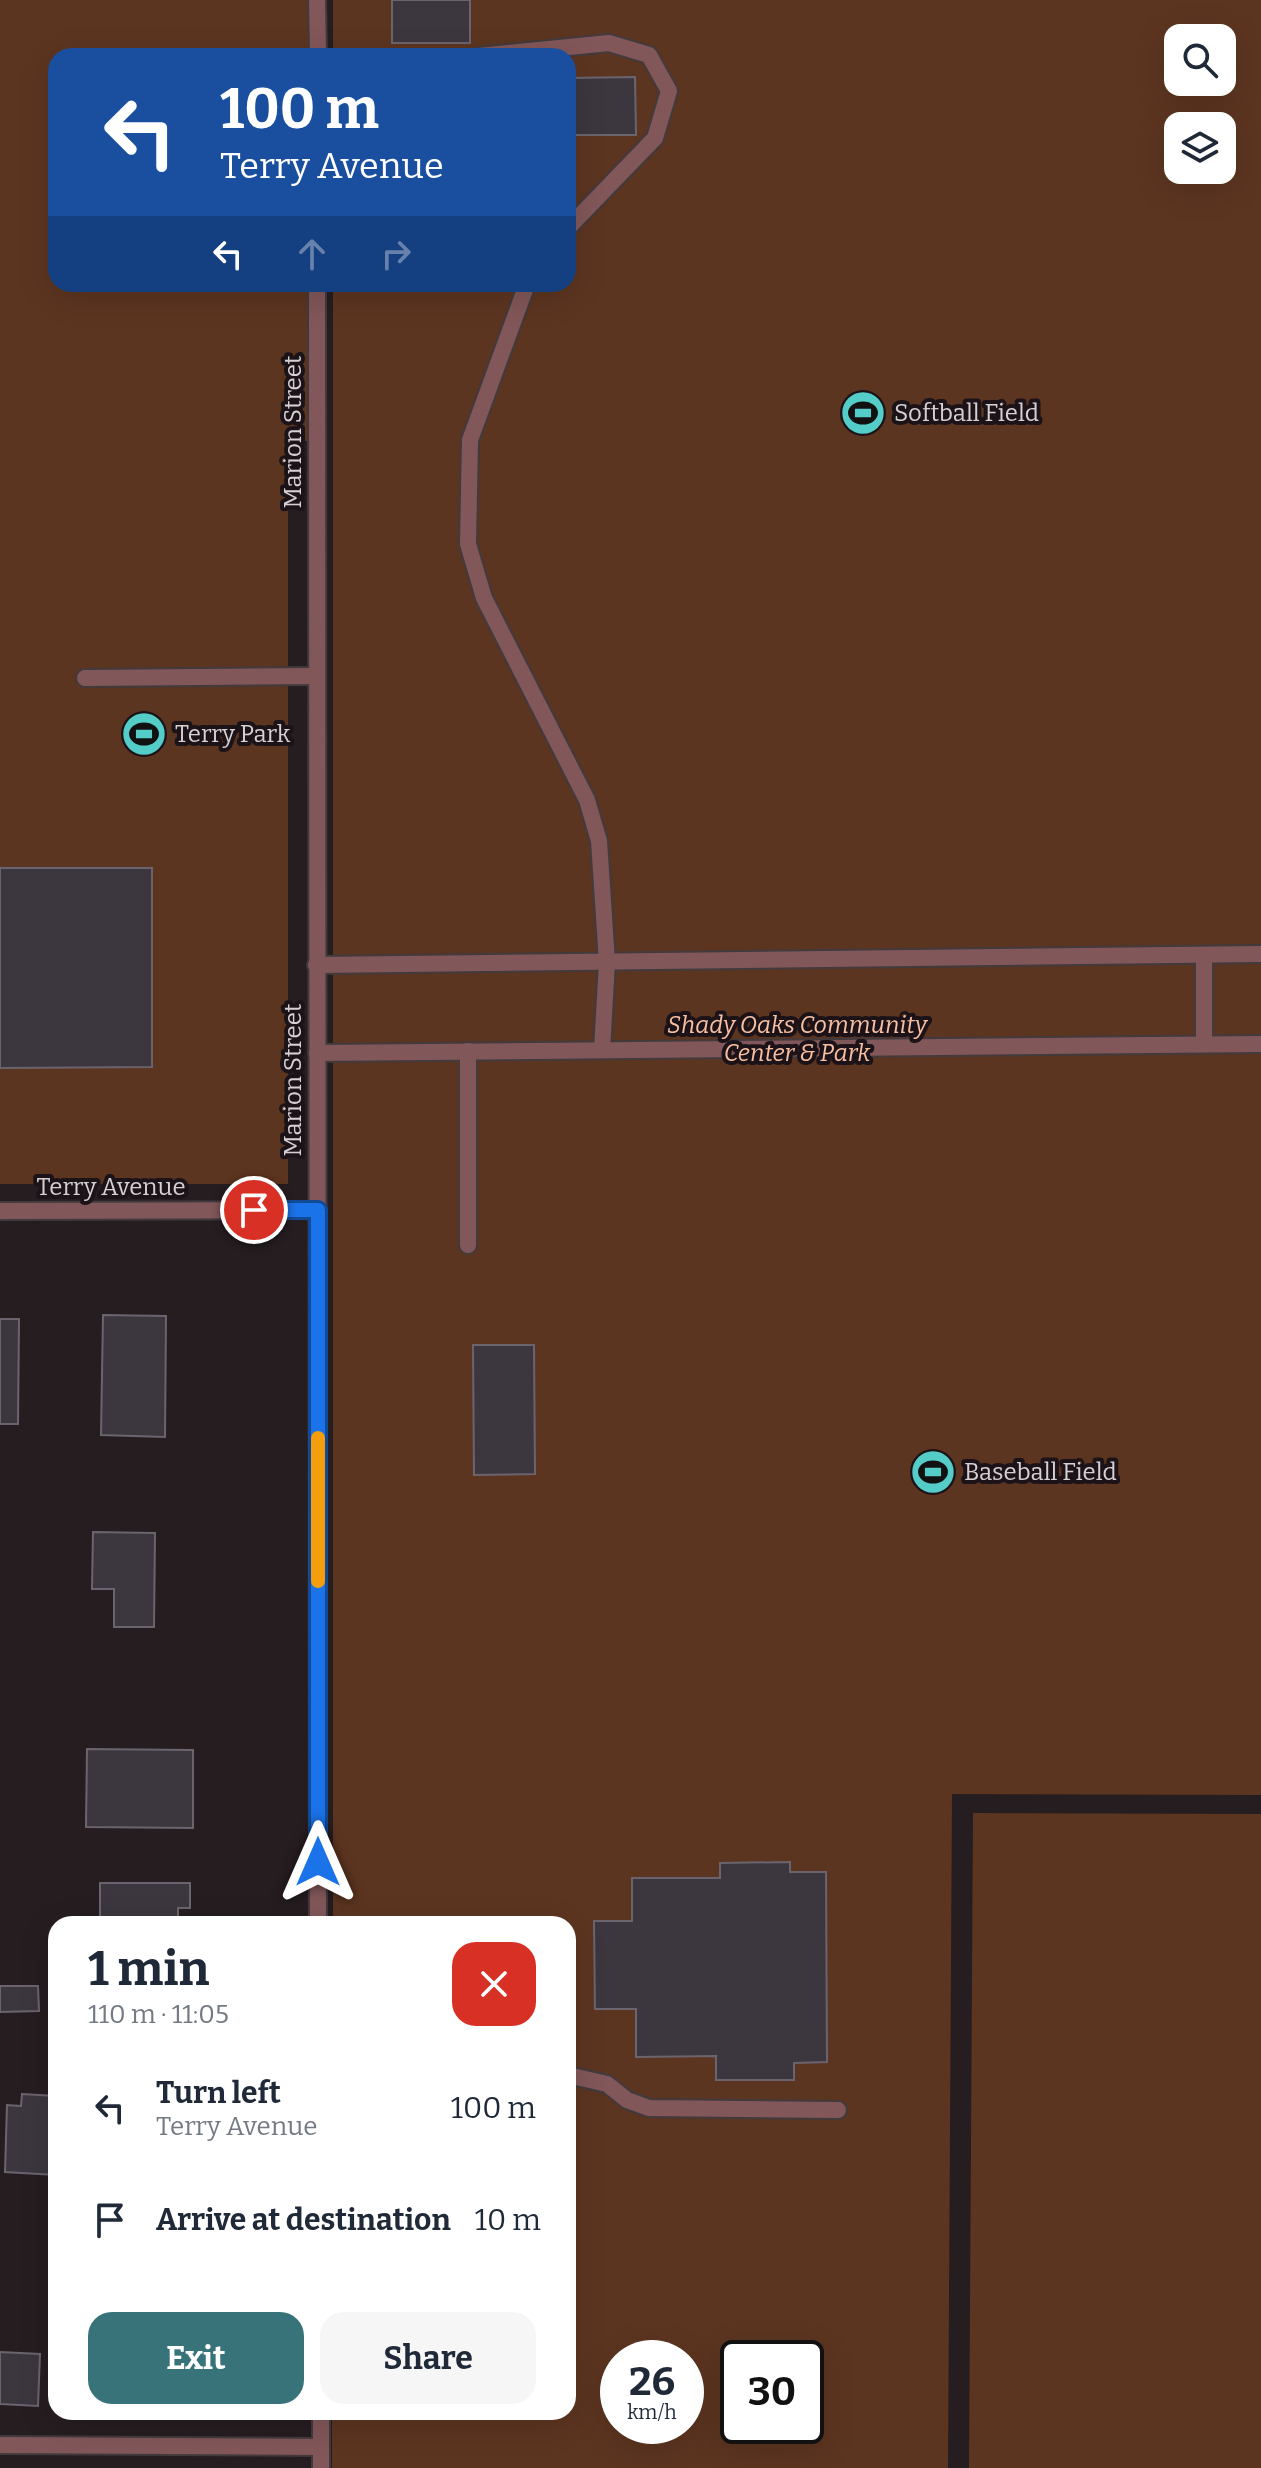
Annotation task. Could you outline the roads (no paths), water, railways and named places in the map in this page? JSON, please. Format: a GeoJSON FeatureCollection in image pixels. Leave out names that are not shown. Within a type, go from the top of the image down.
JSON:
{"type":"FeatureCollection","features":[{"type":"Feature","properties":{"kind":"street"},"geometry":{"type":"LineString","coordinates":[[317,0],[318,48]]}},
{"type":"Feature","properties":{"kind":"street"},"geometry":{"type":"LineString","coordinates":[[559,48],[609,43],[649,55],[669,91],[655,138],[576,220]]}},
{"type":"Feature","properties":{"kind":"street","name":"Marion Street"},"geometry":{"type":"LineString","coordinates":[[317,292],[318,1916]]}},
{"type":"Feature","properties":{"kind":"street"},"geometry":{"type":"LineString","coordinates":[[524,292],[470,440],[468,544],[484,598],[587,800],[599,841],[607,962],[602,1050]]}},
{"type":"Feature","properties":{"kind":"street"},"geometry":{"type":"LineString","coordinates":[[85,678],[316,676]]}},
{"type":"Feature","properties":{"kind":"street"},"geometry":{"type":"LineString","coordinates":[[316,965],[1261,954]]}},
{"type":"Feature","properties":{"kind":"street"},"geometry":{"type":"LineString","coordinates":[[1204,955],[1204,1044]]}},
{"type":"Feature","properties":{"kind":"street"},"geometry":{"type":"LineString","coordinates":[[317,1053],[1261,1044]]}},
{"type":"Feature","properties":{"kind":"street"},"geometry":{"type":"LineString","coordinates":[[468,1051],[468,1245]]}},
{"type":"Feature","properties":{"kind":"street","name":"Terry Avenue"},"geometry":{"type":"LineString","coordinates":[[0,1211],[318,1210]]}},
{"type":"Feature","properties":{"kind":"street"},"geometry":{"type":"LineString","coordinates":[[576,2077],[607,2084],[627,2100],[649,2108],[838,2110]]}},
{"type":"Feature","properties":{"kind":"street"},"geometry":{"type":"LineString","coordinates":[[321,2420],[321,2468]]}},
{"type":"Feature","properties":{"kind":"street"},"geometry":{"type":"LineString","coordinates":[[0,2445],[321,2447]]}},
{"type":"Feature","properties":{"kind":"place","name":"Softball Field"},"geometry":{"type":"Point","coordinates":[863,413]}},
{"type":"Feature","properties":{"kind":"place","name":"Terry Park"},"geometry":{"type":"Point","coordinates":[144,734]}},
{"type":"Feature","properties":{"kind":"place","name":"Baseball Field"},"geometry":{"type":"Point","coordinates":[933,1472]}},
{"type":"Feature","properties":{"kind":"park label","name":"Shady Oaks Community Center & Park"},"geometry":{"type":"Point","coordinates":[797,1039]}}]}
